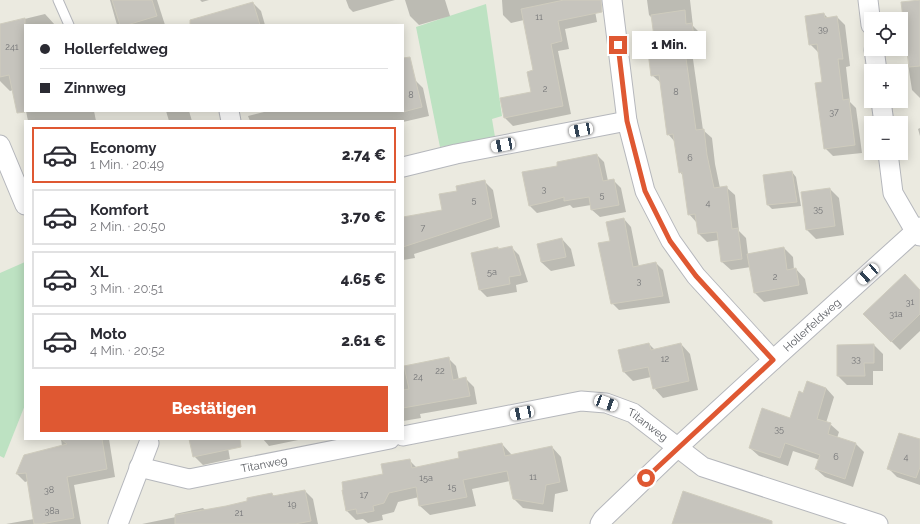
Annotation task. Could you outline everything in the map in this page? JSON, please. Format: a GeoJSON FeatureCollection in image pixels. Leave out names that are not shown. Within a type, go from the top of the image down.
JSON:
{"type":"FeatureCollection","features":[{"type":"Feature","properties":{"kind":"street"},"geometry":{"type":"LineString","coordinates":[[612,0],[627,121],[645,191],[670,241],[696,276],[773,360]]}},
{"type":"Feature","properties":{"kind":"street"},"geometry":{"type":"LineString","coordinates":[[868,0],[869,12]]}},
{"type":"Feature","properties":{"kind":"street"},"geometry":{"type":"LineString","coordinates":[[404,167],[456,154],[627,121]]}},
{"type":"Feature","properties":{"kind":"street"},"geometry":{"type":"LineString","coordinates":[[0,145],[24,203]]}},
{"type":"Feature","properties":{"kind":"street"},"geometry":{"type":"LineString","coordinates":[[889,160],[893,193],[918,231]]}},
{"type":"Feature","properties":{"kind":"street","name":"Hollerfeldweg"},"geometry":{"type":"LineString","coordinates":[[600,524],[603,519],[773,360],[918,231]]}},
{"type":"Feature","properties":{"kind":"street","name":"Titanweg"},"geometry":{"type":"LineString","coordinates":[[404,436],[581,401],[606,403],[633,413],[704,467],[878,524]]}},
{"type":"Feature","properties":{"kind":"street","name":"Titanweg"},"geometry":{"type":"LineString","coordinates":[[139,467],[189,479],[385,440]]}},
{"type":"Feature","properties":{"kind":"street"},"geometry":{"type":"LineString","coordinates":[[118,524],[149,443]]}},
{"type":"Feature","properties":{"kind":"lane"},"geometry":{"type":"LineString","coordinates":[[58,0],[69,24]]}},
{"type":"Feature","properties":{"kind":"green space"},"geometry":{"type":"Polygon","coordinates":[[[486,4],[502,116],[492,119],[495,137],[440,147],[416,27],[486,4]]]}},
{"type":"Feature","properties":{"kind":"green space"},"geometry":{"type":"Polygon","coordinates":[[[24,262],[24,408],[4,458],[0,456],[0,273],[24,262]]]}},
{"type":"Feature","properties":{"kind":"building"},"geometry":{"type":"Polygon","coordinates":[[[112,0],[152,0],[157,16],[130,24],[120,24],[112,0]]]}},
{"type":"Feature","properties":{"kind":"building"},"geometry":{"type":"Polygon","coordinates":[[[564,0],[601,0],[602,12],[558,21],[562,41],[551,44],[563,106],[504,118],[500,98],[531,92],[527,72],[533,70],[521,9],[564,0]]]}},
{"type":"Feature","properties":{"kind":"building"},"geometry":{"type":"Polygon","coordinates":[[[920,0],[920,66],[909,67],[908,12],[902,12],[901,2],[920,0]]]}},
{"type":"Feature","properties":{"kind":"building"},"geometry":{"type":"Polygon","coordinates":[[[253,2],[260,24],[190,24],[190,20],[253,2]]]}},
{"type":"Feature","properties":{"kind":"building"},"geometry":{"type":"Polygon","coordinates":[[[685,10],[686,24],[692,23],[696,49],[685,51],[696,130],[704,129],[707,155],[714,188],[727,186],[732,229],[738,228],[742,259],[721,262],[717,232],[698,234],[695,214],[688,215],[682,172],[679,173],[673,134],[667,135],[659,75],[651,76],[648,52],[656,51],[651,15],[685,10]]]}},
{"type":"Feature","properties":{"kind":"building"},"geometry":{"type":"Polygon","coordinates":[[[824,13],[825,18],[837,16],[843,59],[838,59],[843,100],[849,99],[855,145],[824,149],[815,83],[822,82],[817,44],[809,45],[805,16],[824,13]]]}},
{"type":"Feature","properties":{"kind":"building"},"geometry":{"type":"Polygon","coordinates":[[[25,18],[25,112],[17,113],[9,75],[0,77],[0,24],[25,18]]]}},
{"type":"Feature","properties":{"kind":"building"},"geometry":{"type":"Polygon","coordinates":[[[410,57],[422,107],[404,112],[404,58],[410,57]]]}},
{"type":"Feature","properties":{"kind":"building"},"geometry":{"type":"Polygon","coordinates":[[[597,154],[603,181],[614,179],[619,205],[591,210],[589,197],[564,201],[564,197],[529,206],[522,172],[557,166],[557,162],[597,154]]]}},
{"type":"Feature","properties":{"kind":"building"},"geometry":{"type":"Polygon","coordinates":[[[792,171],[797,202],[767,205],[763,175],[792,171]]]}},
{"type":"Feature","properties":{"kind":"building"},"geometry":{"type":"Polygon","coordinates":[[[485,180],[492,218],[404,247],[404,217],[442,210],[439,194],[457,191],[456,186],[485,180]]]}},
{"type":"Feature","properties":{"kind":"building"},"geometry":{"type":"Polygon","coordinates":[[[830,188],[835,226],[806,230],[801,192],[830,188]]]}},
{"type":"Feature","properties":{"kind":"building"},"geometry":{"type":"Polygon","coordinates":[[[624,218],[633,267],[656,262],[663,296],[611,304],[598,243],[610,241],[606,222],[624,218]]]}},
{"type":"Feature","properties":{"kind":"building"},"geometry":{"type":"Polygon","coordinates":[[[562,238],[566,257],[541,262],[537,244],[562,238]]]}},
{"type":"Feature","properties":{"kind":"building"},"geometry":{"type":"Polygon","coordinates":[[[512,246],[521,275],[509,277],[510,284],[479,290],[471,253],[498,247],[498,249],[512,246]]]}},
{"type":"Feature","properties":{"kind":"building"},"geometry":{"type":"Polygon","coordinates":[[[784,247],[787,270],[796,268],[799,285],[754,293],[747,254],[784,247]]]}},
{"type":"Feature","properties":{"kind":"building"},"geometry":{"type":"Polygon","coordinates":[[[905,274],[920,290],[920,314],[891,342],[863,314],[905,274]]]}},
{"type":"Feature","properties":{"kind":"building"},"geometry":{"type":"Polygon","coordinates":[[[649,343],[651,350],[681,343],[689,381],[653,389],[648,367],[623,372],[618,350],[649,343]]]}},
{"type":"Feature","properties":{"kind":"building"},"geometry":{"type":"Polygon","coordinates":[[[874,344],[874,363],[864,363],[865,376],[837,376],[837,345],[874,344]]]}},
{"type":"Feature","properties":{"kind":"building"},"geometry":{"type":"Polygon","coordinates":[[[449,357],[453,380],[466,377],[470,396],[404,408],[404,390],[409,389],[404,366],[449,357]]]}},
{"type":"Feature","properties":{"kind":"building"},"geometry":{"type":"Polygon","coordinates":[[[807,381],[826,388],[817,419],[831,423],[828,434],[856,443],[845,479],[815,469],[820,455],[785,443],[780,458],[749,448],[762,408],[790,418],[799,391],[803,393],[807,381]]]}},
{"type":"Feature","properties":{"kind":"building"},"geometry":{"type":"Polygon","coordinates":[[[899,433],[920,439],[920,467],[916,478],[887,469],[899,433]]]}},
{"type":"Feature","properties":{"kind":"building"},"geometry":{"type":"Polygon","coordinates":[[[62,440],[102,440],[107,469],[67,477],[74,518],[34,524],[26,473],[16,474],[24,455],[67,444],[62,440]]]}},
{"type":"Feature","properties":{"kind":"building"},"geometry":{"type":"Polygon","coordinates":[[[189,440],[240,440],[241,447],[193,457],[189,440]]]}},
{"type":"Feature","properties":{"kind":"building"},"geometry":{"type":"Polygon","coordinates":[[[502,443],[505,456],[552,446],[560,482],[546,485],[543,504],[513,499],[507,471],[463,480],[467,497],[419,506],[416,487],[389,493],[384,503],[373,506],[374,511],[357,514],[356,509],[346,511],[342,482],[383,474],[381,464],[410,459],[412,468],[459,458],[458,452],[502,443]]]}},
{"type":"Feature","properties":{"kind":"building"},"geometry":{"type":"Polygon","coordinates":[[[305,490],[311,521],[295,524],[175,524],[175,515],[226,506],[247,501],[247,498],[272,493],[273,496],[305,490]]]}},
{"type":"Feature","properties":{"kind":"building"},"geometry":{"type":"Polygon","coordinates":[[[683,491],[772,521],[772,524],[672,524],[683,491]]]}},
{"type":"Feature","properties":{"kind":"route"},"geometry":{"type":"LineString","coordinates":[[618,45],[627,121],[645,191],[670,241],[696,276],[773,360],[646,478]]}}]}
